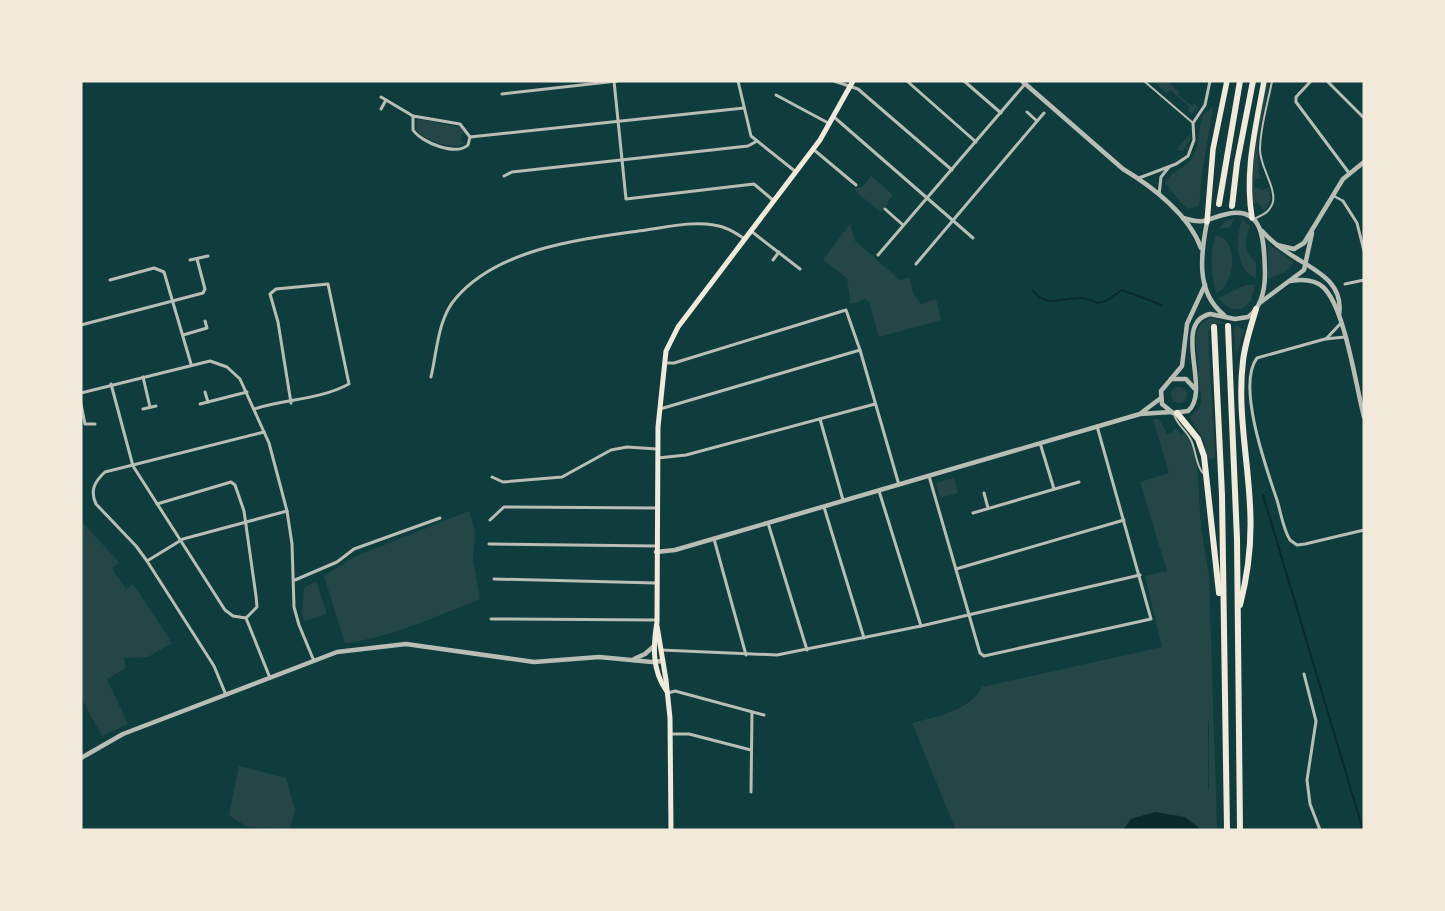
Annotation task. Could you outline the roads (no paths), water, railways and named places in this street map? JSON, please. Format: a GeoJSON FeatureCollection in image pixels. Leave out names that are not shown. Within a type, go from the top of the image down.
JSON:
{"type":"FeatureCollection","features":[{"type":"Feature","properties":{"kind":"highway"},"geometry":{"type":"LineString","coordinates":[[1207,222],[1213,149],[1227,81]]}},
{"type":"Feature","properties":{"kind":"highway"},"geometry":{"type":"LineString","coordinates":[[1220,204],[1240,81]]}},
{"type":"Feature","properties":{"kind":"highway"},"geometry":{"type":"LineString","coordinates":[[1232,206],[1237,163],[1253,81]]}},
{"type":"Feature","properties":{"kind":"highway"},"geometry":{"type":"LineString","coordinates":[[1253,218],[1249,196],[1249,166],[1264,81]]}},
{"type":"Feature","properties":{"kind":"highway"},"geometry":{"type":"LineString","coordinates":[[1237,615],[1245,578],[1250,508],[1242,400],[1242,369],[1256,309]]}},
{"type":"Feature","properties":{"kind":"highway"},"geometry":{"type":"LineString","coordinates":[[1228,326],[1237,539],[1240,830]]}},
{"type":"Feature","properties":{"kind":"highway"},"geometry":{"type":"LineString","coordinates":[[1214,327],[1222,494],[1227,830]]}},
{"type":"Feature","properties":{"kind":"highway"},"geometry":{"type":"LineString","coordinates":[[1174,413],[1198,439],[1206,477],[1223,619]]}},
{"type":"Feature","properties":{"kind":"main road"},"geometry":{"type":"LineString","coordinates":[[666,692],[660,682],[654,646],[656,621],[656,458],[664,362],[672,336],[831,124],[854,81]]}},
{"type":"Feature","properties":{"kind":"main road"},"geometry":{"type":"LineString","coordinates":[[656,621],[666,680],[671,734],[671,830]]}},
{"type":"Feature","properties":{"kind":"street"},"geometry":{"type":"LineString","coordinates":[[614,81],[626,199],[754,184],[774,201]]}},
{"type":"Feature","properties":{"kind":"street"},"geometry":{"type":"LineString","coordinates":[[502,94],[618,81]]}},
{"type":"Feature","properties":{"kind":"street"},"geometry":{"type":"LineString","coordinates":[[738,81],[752,136],[796,172]]}},
{"type":"Feature","properties":{"kind":"street"},"geometry":{"type":"LineString","coordinates":[[834,81],[858,89],[952,170]]}},
{"type":"Feature","properties":{"kind":"street"},"geometry":{"type":"LineString","coordinates":[[907,81],[976,142]]}},
{"type":"Feature","properties":{"kind":"street"},"geometry":{"type":"LineString","coordinates":[[964,81],[1001,113]]}},
{"type":"Feature","properties":{"kind":"street"},"geometry":{"type":"LineString","coordinates":[[1138,178],[1181,162],[1192,149],[1193,123],[1205,105],[1210,81]]}},
{"type":"Feature","properties":{"kind":"street"},"geometry":{"type":"LineString","coordinates":[[1311,81],[1296,96],[1296,102],[1349,173]]}},
{"type":"Feature","properties":{"kind":"street"},"geometry":{"type":"LineString","coordinates":[[1327,81],[1364,118]]}},
{"type":"Feature","properties":{"kind":"street"},"geometry":{"type":"LineString","coordinates":[[878,255],[1001,113],[1024,83],[1124,169],[1159,195],[1183,218],[1195,234],[1201,248],[1205,285],[1213,303],[1228,318]]}},
{"type":"Feature","properties":{"kind":"street"},"geometry":{"type":"LineString","coordinates":[[776,95],[831,124]]}},
{"type":"Feature","properties":{"kind":"street"},"geometry":{"type":"LineString","coordinates":[[381,97],[413,116],[460,124],[470,137]]}},
{"type":"Feature","properties":{"kind":"street"},"geometry":{"type":"LineString","coordinates":[[381,109],[386,100]]}},
{"type":"Feature","properties":{"kind":"street"},"geometry":{"type":"LineString","coordinates":[[470,137],[744,108]]}},
{"type":"Feature","properties":{"kind":"street"},"geometry":{"type":"LineString","coordinates":[[1027,112],[1037,121]]}},
{"type":"Feature","properties":{"kind":"street"},"geometry":{"type":"LineString","coordinates":[[916,264],[1044,113]]}},
{"type":"Feature","properties":{"kind":"street"},"geometry":{"type":"LineString","coordinates":[[413,116],[412,126],[415,134],[442,146],[461,149],[468,145],[470,137]]}},
{"type":"Feature","properties":{"kind":"street"},"geometry":{"type":"LineString","coordinates":[[834,117],[974,238]]}},
{"type":"Feature","properties":{"kind":"street"},"geometry":{"type":"LineString","coordinates":[[504,176],[512,172],[748,146],[757,141]]}},
{"type":"Feature","properties":{"kind":"street"},"geometry":{"type":"LineString","coordinates":[[813,149],[856,186]]}},
{"type":"Feature","properties":{"kind":"street"},"geometry":{"type":"LineString","coordinates":[[1277,245],[1289,249],[1299,247],[1312,231],[1349,173],[1362,164],[1364,171]]}},
{"type":"Feature","properties":{"kind":"street"},"geometry":{"type":"LineString","coordinates":[[1159,195],[1161,177],[1169,167]]}},
{"type":"Feature","properties":{"kind":"street"},"geometry":{"type":"LineString","coordinates":[[1333,196],[1343,202],[1357,223],[1364,251]]}},
{"type":"Feature","properties":{"kind":"street"},"geometry":{"type":"LineString","coordinates":[[885,209],[903,225]]}},
{"type":"Feature","properties":{"kind":"street"},"geometry":{"type":"LineString","coordinates":[[1183,218],[1207,222],[1235,212],[1253,218],[1261,231],[1277,245],[1326,277],[1333,284],[1341,306],[1339,317]]}},
{"type":"Feature","properties":{"kind":"street"},"geometry":{"type":"LineString","coordinates":[[1201,248],[1206,236],[1207,222]]}},
{"type":"Feature","properties":{"kind":"street"},"geometry":{"type":"LineString","coordinates":[[431,376],[445,313],[457,297],[485,274],[520,257],[550,245],[604,235],[705,224],[732,230],[744,239]]}},
{"type":"Feature","properties":{"kind":"street"},"geometry":{"type":"LineString","coordinates":[[751,231],[800,269]]}},
{"type":"Feature","properties":{"kind":"street"},"geometry":{"type":"LineString","coordinates":[[1260,303],[1265,278],[1261,231]]}},
{"type":"Feature","properties":{"kind":"street"},"geometry":{"type":"LineString","coordinates":[[656,552],[671,551],[714,539],[1140,414],[1183,413],[1192,407],[1196,398],[1192,339],[1196,325],[1206,315],[1240,319],[1248,318],[1260,303],[1273,292],[1298,276],[1306,264],[1312,231]]}},
{"type":"Feature","properties":{"kind":"street"},"geometry":{"type":"LineString","coordinates":[[773,260],[778,252]]}},
{"type":"Feature","properties":{"kind":"street"},"geometry":{"type":"LineString","coordinates":[[190,260],[208,256]]}},
{"type":"Feature","properties":{"kind":"street"},"geometry":{"type":"LineString","coordinates":[[81,325],[205,291],[197,259]]}},
{"type":"Feature","properties":{"kind":"street"},"geometry":{"type":"LineString","coordinates":[[110,280],[154,268],[164,272],[191,364]]}},
{"type":"Feature","properties":{"kind":"street"},"geometry":{"type":"LineString","coordinates":[[1290,281],[1311,280],[1323,287],[1341,323],[1364,417]]}},
{"type":"Feature","properties":{"kind":"street"},"geometry":{"type":"LineString","coordinates":[[1345,284],[1364,280]]}},
{"type":"Feature","properties":{"kind":"street"},"geometry":{"type":"LineString","coordinates":[[254,409],[270,404],[291,402],[346,385],[350,381],[334,323],[328,284],[276,289],[270,294],[278,322],[291,402]]}},
{"type":"Feature","properties":{"kind":"street"},"geometry":{"type":"LineString","coordinates":[[1174,413],[1164,406],[1161,398],[1163,387],[1182,366],[1187,324],[1205,285]]}},
{"type":"Feature","properties":{"kind":"street"},"geometry":{"type":"LineString","coordinates":[[664,362],[674,363],[846,310],[860,350],[899,485]]}},
{"type":"Feature","properties":{"kind":"street"},"geometry":{"type":"LineString","coordinates":[[183,335],[207,328],[205,321]]}},
{"type":"Feature","properties":{"kind":"street"},"geometry":{"type":"LineString","coordinates":[[1325,340],[1341,323]]}},
{"type":"Feature","properties":{"kind":"street"},"geometry":{"type":"LineString","coordinates":[[1345,337],[1265,354],[1254,361],[1251,393],[1258,445],[1287,535],[1294,544],[1305,544],[1364,529]]}},
{"type":"Feature","properties":{"kind":"street"},"geometry":{"type":"LineString","coordinates":[[660,409],[860,350]]}},
{"type":"Feature","properties":{"kind":"street"},"geometry":{"type":"LineString","coordinates":[[81,392],[191,364],[210,361],[233,371],[247,392],[269,443],[287,511],[295,580],[294,607],[299,625],[314,661]]}},
{"type":"Feature","properties":{"kind":"street"},"geometry":{"type":"LineString","coordinates":[[143,377],[150,407]]}},
{"type":"Feature","properties":{"kind":"street"},"geometry":{"type":"LineString","coordinates":[[1170,380],[1186,379],[1195,389]]}},
{"type":"Feature","properties":{"kind":"street"},"geometry":{"type":"LineString","coordinates":[[111,384],[133,466],[225,610],[233,616],[246,618]]}},
{"type":"Feature","properties":{"kind":"street"},"geometry":{"type":"LineString","coordinates":[[205,392],[208,402]]}},
{"type":"Feature","properties":{"kind":"street"},"geometry":{"type":"LineString","coordinates":[[200,404],[247,392]]}},
{"type":"Feature","properties":{"kind":"street"},"geometry":{"type":"LineString","coordinates":[[1140,414],[1161,398]]}},
{"type":"Feature","properties":{"kind":"street"},"geometry":{"type":"LineString","coordinates":[[81,404],[85,424],[95,424]]}},
{"type":"Feature","properties":{"kind":"street"},"geometry":{"type":"LineString","coordinates":[[656,458],[686,455],[875,404]]}},
{"type":"Feature","properties":{"kind":"street"},"geometry":{"type":"LineString","coordinates":[[143,409],[156,406]]}},
{"type":"Feature","properties":{"kind":"street"},"geometry":{"type":"LineString","coordinates":[[820,419],[844,501]]}},
{"type":"Feature","properties":{"kind":"street"},"geometry":{"type":"LineString","coordinates":[[928,475],[980,654],[984,656],[1151,619],[1097,426]]}},
{"type":"Feature","properties":{"kind":"street"},"geometry":{"type":"LineString","coordinates":[[226,695],[214,666],[147,561],[136,546],[96,504],[92,496],[94,486],[105,472],[264,432]]}},
{"type":"Feature","properties":{"kind":"street"},"geometry":{"type":"LineString","coordinates":[[1040,443],[1054,489]]}},
{"type":"Feature","properties":{"kind":"street"},"geometry":{"type":"LineString","coordinates":[[492,477],[502,482],[562,477],[611,450],[627,447],[657,448]]}},
{"type":"Feature","properties":{"kind":"street"},"geometry":{"type":"LineString","coordinates":[[157,504],[231,482],[237,488],[246,521],[257,607],[246,618]]}},
{"type":"Feature","properties":{"kind":"street"},"geometry":{"type":"LineString","coordinates":[[973,513],[1079,482]]}},
{"type":"Feature","properties":{"kind":"street"},"geometry":{"type":"LineString","coordinates":[[879,491],[921,626]]}},
{"type":"Feature","properties":{"kind":"street"},"geometry":{"type":"LineString","coordinates":[[984,493],[988,508]]}},
{"type":"Feature","properties":{"kind":"street"},"geometry":{"type":"LineString","coordinates":[[490,520],[504,506],[656,508]]}},
{"type":"Feature","properties":{"kind":"street"},"geometry":{"type":"LineString","coordinates":[[824,507],[864,638]]}},
{"type":"Feature","properties":{"kind":"street"},"geometry":{"type":"LineString","coordinates":[[147,561],[180,540],[287,511]]}},
{"type":"Feature","properties":{"kind":"street"},"geometry":{"type":"LineString","coordinates":[[295,580],[337,562],[354,549],[440,518]]}},
{"type":"Feature","properties":{"kind":"street"},"geometry":{"type":"LineString","coordinates":[[956,569],[1124,520]]}},
{"type":"Feature","properties":{"kind":"street"},"geometry":{"type":"LineString","coordinates":[[768,523],[807,650]]}},
{"type":"Feature","properties":{"kind":"street"},"geometry":{"type":"LineString","coordinates":[[714,539],[746,655]]}},
{"type":"Feature","properties":{"kind":"street"},"geometry":{"type":"LineString","coordinates":[[489,544],[656,546]]}},
{"type":"Feature","properties":{"kind":"street"},"geometry":{"type":"LineString","coordinates":[[661,650],[777,655],[921,626],[1140,575]]}},
{"type":"Feature","properties":{"kind":"street"},"geometry":{"type":"LineString","coordinates":[[494,579],[656,583]]}},
{"type":"Feature","properties":{"kind":"street"},"geometry":{"type":"LineString","coordinates":[[246,618],[270,678]]}},
{"type":"Feature","properties":{"kind":"street"},"geometry":{"type":"LineString","coordinates":[[491,619],[656,621]]}},
{"type":"Feature","properties":{"kind":"street"},"geometry":{"type":"LineString","coordinates":[[81,758],[123,734],[337,652],[406,644],[534,662],[599,657],[663,661]]}},
{"type":"Feature","properties":{"kind":"street"},"geometry":{"type":"LineString","coordinates":[[633,660],[645,654],[654,646]]}},
{"type":"Feature","properties":{"kind":"street"},"geometry":{"type":"LineString","coordinates":[[1304,674],[1316,722],[1307,780],[1310,804],[1320,830]]}},
{"type":"Feature","properties":{"kind":"street"},"geometry":{"type":"LineString","coordinates":[[666,692],[675,692],[764,715]]}},
{"type":"Feature","properties":{"kind":"street"},"geometry":{"type":"LineString","coordinates":[[751,792],[752,712]]}},
{"type":"Feature","properties":{"kind":"street"},"geometry":{"type":"LineString","coordinates":[[671,734],[689,734],[751,750]]}},
{"type":"Feature","properties":{"kind":"lane"},"geometry":{"type":"LineString","coordinates":[[1144,81],[1193,123]]}},
{"type":"Feature","properties":{"kind":"lane"},"geometry":{"type":"LineString","coordinates":[[1253,218],[1267,212],[1273,202],[1273,191],[1264,172],[1260,150],[1272,81]]}},
{"type":"Feature","properties":{"kind":"waterway"},"geometry":{"type":"LineString","coordinates":[[1033,291],[1040,298],[1047,300],[1079,298],[1097,303],[1106,301],[1122,290],[1162,305]]}},
{"type":"Feature","properties":{"kind":"waterway"},"geometry":{"type":"LineString","coordinates":[[1263,495],[1363,830]]}}]}
